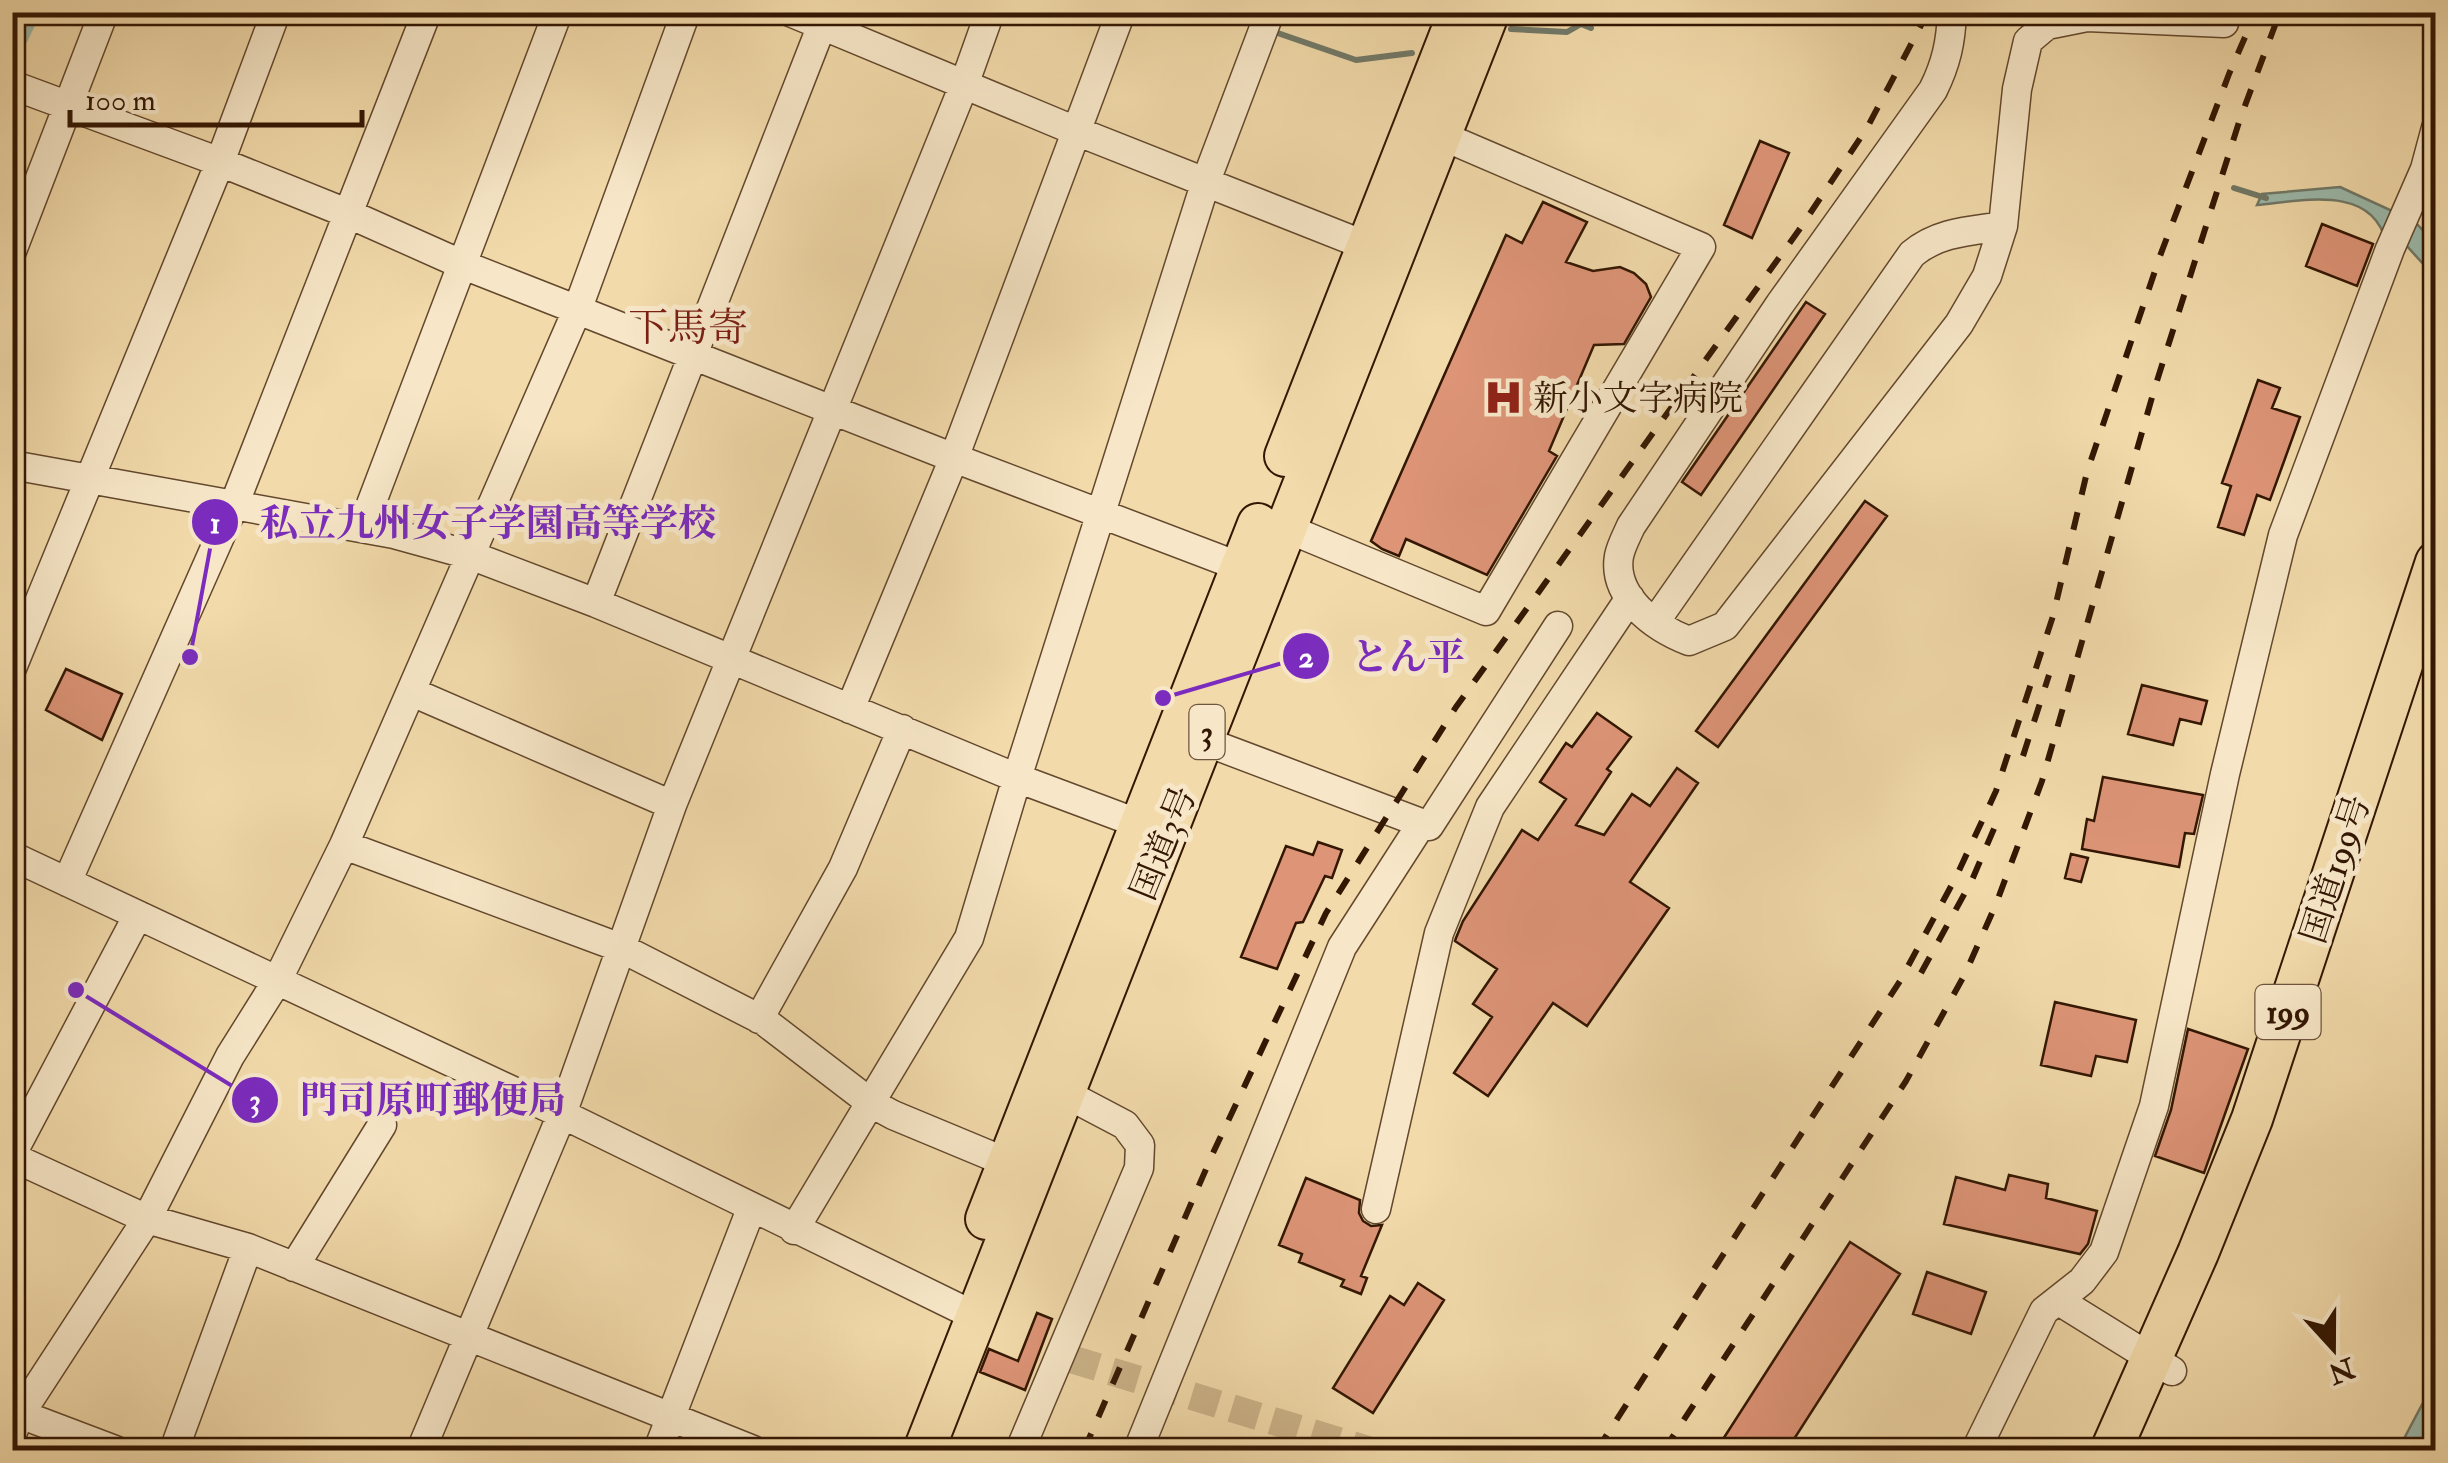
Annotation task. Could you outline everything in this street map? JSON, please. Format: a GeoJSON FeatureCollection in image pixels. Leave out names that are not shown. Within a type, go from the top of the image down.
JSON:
{"type":"FeatureCollection","features":[{"type":"Feature","properties":{"kind":"highway","name":"国道3号"},"geometry":{"type":"LineString","coordinates":[[1428,130],[1459,12]]}},
{"type":"Feature","properties":{"kind":"highway","name":"国道3号"},"geometry":{"type":"LineString","coordinates":[[894,1450],[964,1310],[1428,130],[1490,12]]}},
{"type":"Feature","properties":{"kind":"highway","name":"国道3号"},"geometry":{"type":"LineString","coordinates":[[1154,829],[1204,741],[1254,572],[1286,528],[1380,251]]}},
{"type":"Feature","properties":{"kind":"highway","name":"国道199号"},"geometry":{"type":"LineString","coordinates":[[2138,1450],[2161,1364],[2198,1253],[2252,1119],[2436,562]]}},
{"type":"Feature","properties":{"kind":"highway","name":"国道199号"},"geometry":{"type":"LineString","coordinates":[[2111,1450],[2161,1364],[2274,1131],[2436,638]]}},
{"type":"Feature","properties":{"kind":"highway","name":"国道3号"},"geometry":{"type":"LineString","coordinates":[[924,1450],[1006,1162],[1052,1086]]}},
{"type":"Feature","properties":{"kind":"street"},"geometry":{"type":"LineString","coordinates":[[12,251],[104,12]]}},
{"type":"Feature","properties":{"kind":"street"},"geometry":{"type":"LineString","coordinates":[[12,668],[220,162],[276,12]]}},
{"type":"Feature","properties":{"kind":"street"},"geometry":{"type":"LineString","coordinates":[[68,882],[234,505],[427,12]]}},
{"type":"Feature","properties":{"kind":"street"},"geometry":{"type":"LineString","coordinates":[[362,528],[558,12]]}},
{"type":"Feature","properties":{"kind":"street"},"geometry":{"type":"LineString","coordinates":[[115,1450],[15,1420],[147,1219],[230,1056],[278,981],[344,845],[578,308],[686,12]]}},
{"type":"Feature","properties":{"kind":"street"},"geometry":{"type":"LineString","coordinates":[[790,12],[825,19],[964,85],[1076,132],[1380,251]]}},
{"type":"Feature","properties":{"kind":"street"},"geometry":{"type":"LineString","coordinates":[[421,1450],[562,1114],[672,806],[733,662],[990,12]]}},
{"type":"Feature","properties":{"kind":"street"},"geometry":{"type":"LineString","coordinates":[[850,709],[954,458],[1121,12]]}},
{"type":"Feature","properties":{"kind":"street"},"geometry":{"type":"LineString","coordinates":[[1952,12],[1952,40],[1933,90],[1780,304],[1630,526],[1619,557],[1621,582],[1635,606],[1671,634],[1688,641],[1724,626],[1959,324],[1987,276],[2004,226],[2018,89],[2028,41],[2047,25],[2088,17],[2224,23]]}},
{"type":"Feature","properties":{"kind":"street"},"geometry":{"type":"LineString","coordinates":[[596,603],[825,19]]}},
{"type":"Feature","properties":{"kind":"street"},"geometry":{"type":"LineString","coordinates":[[794,1230],[970,938],[1016,778],[1206,181],[1266,23]]}},
{"type":"Feature","properties":{"kind":"street"},"geometry":{"type":"LineString","coordinates":[[12,86],[220,162],[461,264],[1254,572]]}},
{"type":"Feature","properties":{"kind":"street"},"geometry":{"type":"LineString","coordinates":[[1976,1450],[2044,1311],[2082,1281],[2104,1252],[2154,1106],[2225,774],[2283,535],[2390,249],[2425,169],[2436,128]]}},
{"type":"Feature","properties":{"kind":"street"},"geometry":{"type":"LineString","coordinates":[[1286,528],[1486,611],[1701,248],[1428,130]]}},
{"type":"Feature","properties":{"kind":"street"},"geometry":{"type":"LineString","coordinates":[[1655,622],[1912,254],[1943,235],[2004,226]]}},
{"type":"Feature","properties":{"kind":"street"},"geometry":{"type":"LineString","coordinates":[[12,464],[362,528],[470,555],[596,603],[1016,778],[1154,829]]}},
{"type":"Feature","properties":{"kind":"street"},"geometry":{"type":"LineString","coordinates":[[1376,1209],[1439,933],[1490,807],[1630,598]]}},
{"type":"Feature","properties":{"kind":"street"},"geometry":{"type":"LineString","coordinates":[[1138,1450],[1342,947],[1558,626]]}},
{"type":"Feature","properties":{"kind":"street"},"geometry":{"type":"LineString","coordinates":[[412,692],[672,806]]}},
{"type":"Feature","properties":{"kind":"street"},"geometry":{"type":"LineString","coordinates":[[759,1019],[842,868],[902,730]]}},
{"type":"Feature","properties":{"kind":"street"},"geometry":{"type":"LineString","coordinates":[[1204,741],[1425,824],[1478,839]]}},
{"type":"Feature","properties":{"kind":"street"},"geometry":{"type":"LineString","coordinates":[[344,845],[621,948],[759,1019],[871,1103],[1006,1162]]}},
{"type":"Feature","properties":{"kind":"street"},"geometry":{"type":"LineString","coordinates":[[12,856],[562,1114],[964,1310]]}},
{"type":"Feature","properties":{"kind":"street"},"geometry":{"type":"LineString","coordinates":[[138,915],[12,1156],[147,1219],[248,1248],[752,1450]]}},
{"type":"Feature","properties":{"kind":"street"},"geometry":{"type":"LineString","coordinates":[[1020,1450],[1065,1357],[1140,1168],[1140,1145],[1125,1125],[1052,1086]]}},
{"type":"Feature","properties":{"kind":"street"},"geometry":{"type":"LineString","coordinates":[[294,1267],[382,1125]]}},
{"type":"Feature","properties":{"kind":"street"},"geometry":{"type":"LineString","coordinates":[[658,1450],[751,1209]]}},
{"type":"Feature","properties":{"kind":"street"},"geometry":{"type":"LineString","coordinates":[[174,1450],[248,1248]]}},
{"type":"Feature","properties":{"kind":"street"},"geometry":{"type":"LineString","coordinates":[[2059,1301],[2161,1364]]}},
{"type":"Feature","properties":{"kind":"shaded area"},"geometry":{"type":"Polygon","coordinates":[[[2340,187],[2414,221],[2435,243],[2435,277],[2405,244],[2386,242],[2378,224],[2366,211],[2351,204],[2314,200],[2257,205],[2262,194],[2340,187]]]}},
{"type":"Feature","properties":{"kind":"shaded area"},"geometry":{"type":"Polygon","coordinates":[[[2435,1380],[2435,1450],[2398,1450],[2435,1380]]]}},
{"type":"Feature","properties":{"kind":"building"},"geometry":{"type":"Polygon","coordinates":[[[1760,141],[1789,153],[1752,238],[1724,225],[1760,141]]]}},
{"type":"Feature","properties":{"kind":"building","name":"新小文字病院"},"geometry":{"type":"Polygon","coordinates":[[[1543,202],[1587,222],[1566,262],[1593,271],[1620,267],[1646,284],[1651,297],[1624,344],[1594,345],[1549,451],[1557,456],[1487,575],[1406,539],[1399,556],[1382,549],[1371,541],[1506,235],[1522,243],[1543,202]]]}},
{"type":"Feature","properties":{"kind":"building"},"geometry":{"type":"Polygon","coordinates":[[[2322,224],[2373,244],[2357,286],[2306,266],[2322,224]]]}},
{"type":"Feature","properties":{"kind":"building"},"geometry":{"type":"Polygon","coordinates":[[[1806,302],[1825,314],[1701,495],[1682,482],[1806,302]]]}},
{"type":"Feature","properties":{"kind":"building"},"geometry":{"type":"Polygon","coordinates":[[[2258,380],[2280,388],[2272,408],[2300,417],[2270,500],[2257,495],[2244,535],[2218,527],[2231,486],[2222,483],[2258,380]]]}},
{"type":"Feature","properties":{"kind":"building"},"geometry":{"type":"Polygon","coordinates":[[[1865,501],[1887,516],[1718,747],[1696,731],[1865,501]]]}},
{"type":"Feature","properties":{"kind":"building"},"geometry":{"type":"Polygon","coordinates":[[[66,669],[122,694],[102,740],[46,710],[66,669]]]}},
{"type":"Feature","properties":{"kind":"building"},"geometry":{"type":"Polygon","coordinates":[[[2142,685],[2207,701],[2201,724],[2180,719],[2173,745],[2128,734],[2142,685]]]}},
{"type":"Feature","properties":{"kind":"building"},"geometry":{"type":"Polygon","coordinates":[[[1597,713],[1631,737],[1607,769],[1611,772],[1576,825],[1604,835],[1632,794],[1650,806],[1677,768],[1698,783],[1630,882],[1669,908],[1587,1026],[1553,1003],[1488,1096],[1454,1073],[1492,1017],[1473,1004],[1497,969],[1455,941],[1463,921],[1522,830],[1538,840],[1566,799],[1540,782],[1566,743],[1572,747],[1597,713]]]}},
{"type":"Feature","properties":{"kind":"building"},"geometry":{"type":"Polygon","coordinates":[[[2103,777],[2203,795],[2194,834],[2185,833],[2179,867],[2082,849],[2087,819],[2094,821],[2103,777]]]}},
{"type":"Feature","properties":{"kind":"building"},"geometry":{"type":"Polygon","coordinates":[[[1318,842],[1342,850],[1332,878],[1325,876],[1303,922],[1296,923],[1277,969],[1241,957],[1286,846],[1313,855],[1318,842]]]}},
{"type":"Feature","properties":{"kind":"building"},"geometry":{"type":"Polygon","coordinates":[[[2071,854],[2088,858],[2081,882],[2065,878],[2071,854]]]}},
{"type":"Feature","properties":{"kind":"building"},"geometry":{"type":"Polygon","coordinates":[[[2055,1002],[2136,1020],[2127,1062],[2096,1056],[2091,1076],[2041,1065],[2055,1002]]]}},
{"type":"Feature","properties":{"kind":"building"},"geometry":{"type":"Polygon","coordinates":[[[2188,1029],[2248,1049],[2204,1173],[2155,1156],[2171,1110],[2188,1029]]]}},
{"type":"Feature","properties":{"kind":"building"},"geometry":{"type":"Polygon","coordinates":[[[2009,1175],[2048,1184],[2046,1198],[2097,1211],[2088,1244],[2080,1254],[1944,1224],[1956,1177],[2005,1190],[2009,1175]]]}},
{"type":"Feature","properties":{"kind":"building"},"geometry":{"type":"Polygon","coordinates":[[[1306,1178],[1360,1200],[1363,1221],[1371,1226],[1382,1225],[1361,1276],[1367,1278],[1361,1294],[1341,1286],[1344,1280],[1299,1262],[1302,1254],[1279,1245],[1306,1178]]]}},
{"type":"Feature","properties":{"kind":"building"},"geometry":{"type":"Polygon","coordinates":[[[1850,1242],[1900,1274],[1787,1450],[1716,1450],[1850,1242]]]}},
{"type":"Feature","properties":{"kind":"building"},"geometry":{"type":"Polygon","coordinates":[[[1927,1272],[1986,1292],[1971,1334],[1913,1314],[1927,1272]]]}},
{"type":"Feature","properties":{"kind":"building"},"geometry":{"type":"Polygon","coordinates":[[[1418,1283],[1444,1300],[1373,1413],[1333,1388],[1390,1296],[1404,1305],[1418,1283]]]}},
{"type":"Feature","properties":{"kind":"building"},"geometry":{"type":"Polygon","coordinates":[[[1037,1313],[1052,1319],[1025,1390],[980,1372],[989,1349],[1018,1361],[1037,1313]]]}},
{"type":"Feature","properties":{"kind":"waterway"},"geometry":{"type":"LineString","coordinates":[[12,33],[22,12]]}},
{"type":"Feature","properties":{"kind":"waterway"},"geometry":{"type":"LineString","coordinates":[[1227,12],[1257,26]]}},
{"type":"Feature","properties":{"kind":"waterway"},"geometry":{"type":"LineString","coordinates":[[1581,24],[1591,28]]}},
{"type":"Feature","properties":{"kind":"waterway"},"geometry":{"type":"LineString","coordinates":[[1511,29],[1567,32],[1581,24]]}},
{"type":"Feature","properties":{"kind":"waterway"},"geometry":{"type":"LineString","coordinates":[[1269,30],[1356,60],[1412,53]]}},
{"type":"Feature","properties":{"kind":"waterway"},"geometry":{"type":"LineString","coordinates":[[2234,188],[2266,198]]}},
{"type":"Feature","properties":{"kind":"tunnel"},"geometry":{"type":"LineString","coordinates":[[1071,1359],[1368,1450]]}},
{"type":"Feature","properties":{"kind":"railway"},"geometry":{"type":"LineString","coordinates":[[1084,1450],[1213,1153],[1326,913],[1456,707],[1799,230],[1867,128],[1928,12]]}},
{"type":"Feature","properties":{"kind":"railway"},"geometry":{"type":"LineString","coordinates":[[1597,1450],[1900,981],[1956,877],[1996,791],[2053,616],[2087,472],[2160,256],[2256,12]]}},
{"type":"Feature","properties":{"kind":"railway"},"geometry":{"type":"LineString","coordinates":[[1664,1450],[1906,1081],[1965,974],[1996,904],[2042,781],[2155,387],[2240,119],[2280,12]]}},
{"type":"Feature","properties":{"kind":"railway"},"geometry":{"type":"LineString","coordinates":[[2023,756],[2049,675]]}},
{"type":"Feature","properties":{"kind":"railway"},"geometry":{"type":"LineString","coordinates":[[1921,973],[1972,880],[1999,817]]}},
{"type":"Feature","properties":{"kind":"place","name":"新小文字病院"},"geometry":{"type":"Point","coordinates":[1503,398]}},
{"type":"Feature","properties":{"kind":"place","name":"私立九州女子学園高等学校"},"geometry":{"type":"Point","coordinates":[190,657]}},
{"type":"Feature","properties":{"kind":"place","name":"とん平"},"geometry":{"type":"Point","coordinates":[1163,698]}},
{"type":"Feature","properties":{"kind":"place","name":"門司原町郵便局"},"geometry":{"type":"Point","coordinates":[76,990]}},
{"type":"Feature","properties":{"kind":"district","name":"下馬寄"},"geometry":{"type":"Point","coordinates":[688,327]}}]}
